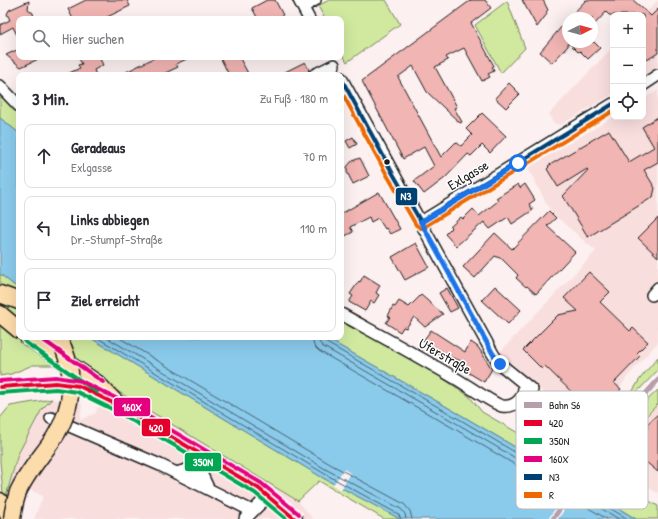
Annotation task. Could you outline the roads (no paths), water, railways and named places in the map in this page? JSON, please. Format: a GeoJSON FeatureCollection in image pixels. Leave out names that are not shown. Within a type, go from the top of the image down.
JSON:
{"type":"FeatureCollection","features":[{"type":"Feature","properties":{"kind":"highway"},"geometry":{"type":"LineString","coordinates":[[0,294],[16,300]]}},
{"type":"Feature","properties":{"kind":"highway"},"geometry":{"type":"LineString","coordinates":[[0,314],[16,327]]}},
{"type":"Feature","properties":{"kind":"highway"},"geometry":{"type":"LineString","coordinates":[[32,340],[98,384],[119,406]]}},
{"type":"Feature","properties":{"kind":"highway"},"geometry":{"type":"LineString","coordinates":[[10,519],[18,492],[32,467],[54,439],[61,427],[69,404],[71,378],[70,366],[59,340]]}},
{"type":"Feature","properties":{"kind":"main road"},"geometry":{"type":"LineString","coordinates":[[0,388],[56,383],[72,385],[90,391],[119,406],[258,488],[295,519]]}},
{"type":"Feature","properties":{"kind":"main road"},"geometry":{"type":"LineString","coordinates":[[0,396],[16,386]]}},
{"type":"Feature","properties":{"kind":"main road"},"geometry":{"type":"LineString","coordinates":[[0,500],[10,519]]}},
{"type":"Feature","properties":{"kind":"street"},"geometry":{"type":"LineString","coordinates":[[307,16],[301,4],[315,0]]}},
{"type":"Feature","properties":{"kind":"street"},"geometry":{"type":"LineString","coordinates":[[318,72],[332,61],[338,72]]}},
{"type":"Feature","properties":{"kind":"street"},"geometry":{"type":"LineString","coordinates":[[644,84],[658,75]]}},
{"type":"Feature","properties":{"kind":"street"},"geometry":{"type":"LineString","coordinates":[[344,84],[421,222]]}},
{"type":"Feature","properties":{"kind":"street"},"geometry":{"type":"LineString","coordinates":[[0,86],[16,103]]}},
{"type":"Feature","properties":{"kind":"street","name":"Exlgasse"},"geometry":{"type":"LineString","coordinates":[[421,222],[610,106]]}},
{"type":"Feature","properties":{"kind":"street","name":"Uferstraße"},"geometry":{"type":"LineString","coordinates":[[421,222],[493,354],[500,364],[528,387],[525,391]]}},
{"type":"Feature","properties":{"kind":"street","name":"Uferstraße"},"geometry":{"type":"LineString","coordinates":[[344,316],[455,378],[501,406],[512,405],[516,402]]}},
{"type":"Feature","properties":{"kind":"street"},"geometry":{"type":"LineString","coordinates":[[51,418],[176,473],[190,469],[202,475],[208,488],[248,515],[268,496]]}},
{"type":"Feature","properties":{"kind":"water"},"geometry":{"type":"Polygon","coordinates":[[[0,118],[16,131],[16,287],[0,274],[0,118]]]}},
{"type":"Feature","properties":{"kind":"water"},"geometry":{"type":"Polygon","coordinates":[[[94,340],[329,340],[516,448],[516,509],[619,509],[636,519],[400,519],[323,478],[94,340]]]}},
{"type":"Feature","properties":{"kind":"rail line","name":"S6"},"geometry":{"type":"LineString","coordinates":[[648,391],[658,380]]}},
{"type":"Feature","properties":{"kind":"rail line","name":"S6"},"geometry":{"type":"LineString","coordinates":[[553,519],[560,509]]}}]}
